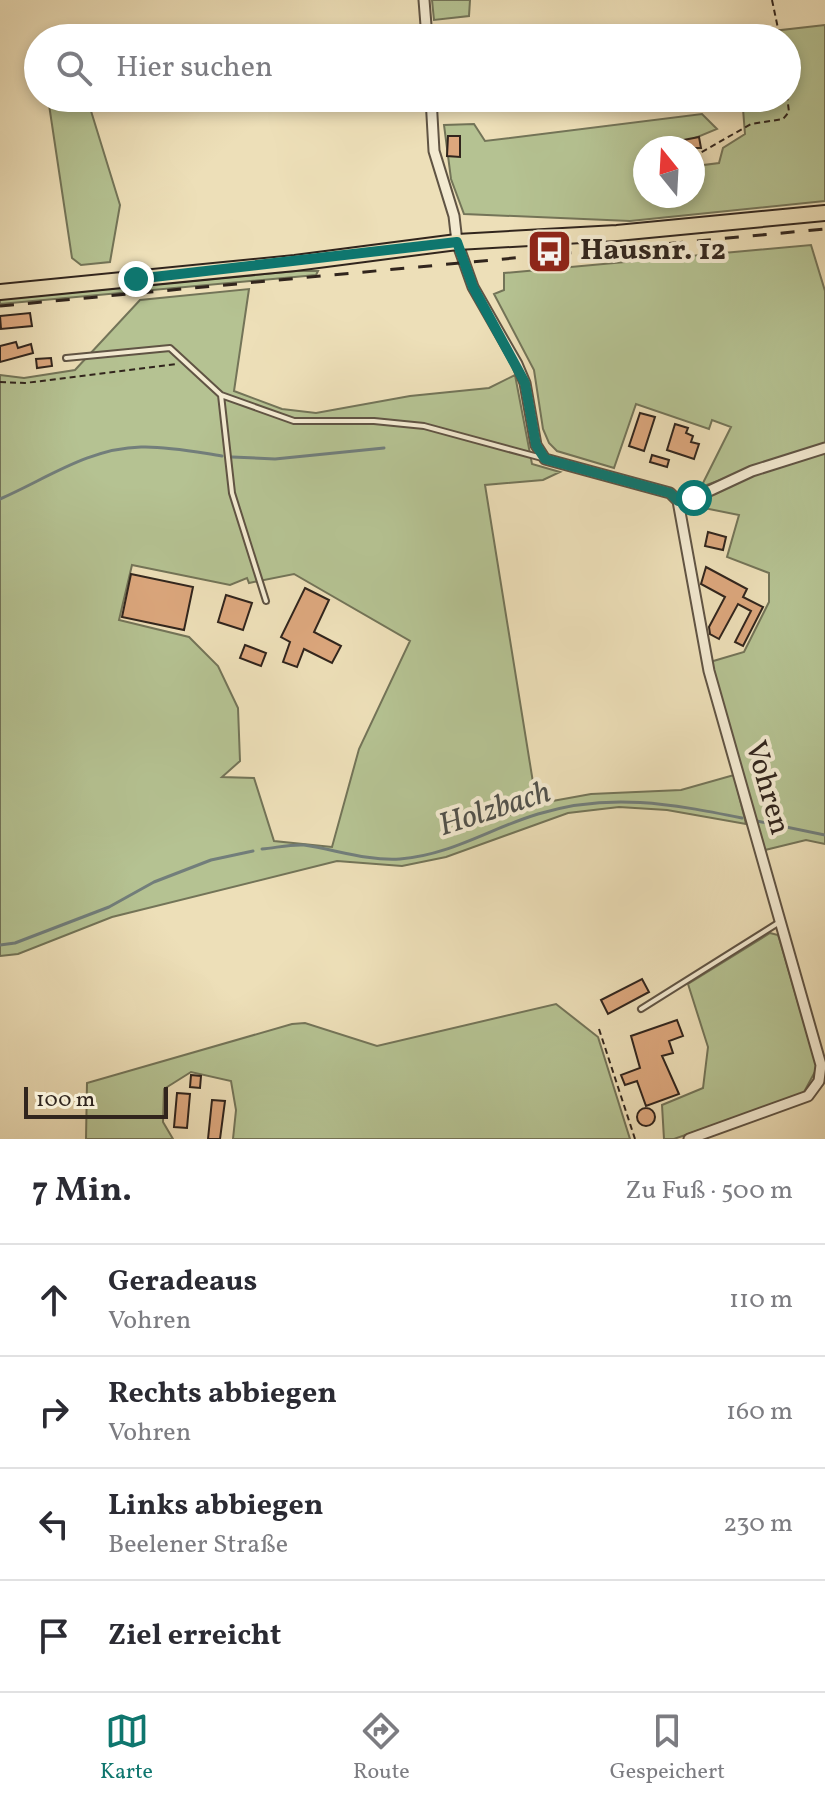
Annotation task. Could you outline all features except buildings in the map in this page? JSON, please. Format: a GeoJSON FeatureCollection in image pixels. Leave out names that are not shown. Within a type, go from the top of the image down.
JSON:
{"type":"FeatureCollection","features":[{"type":"Feature","properties":{"kind":"main road"},"geometry":{"type":"LineString","coordinates":[[0,292],[295,263],[457,242],[617,233],[825,213]]}},
{"type":"Feature","properties":{"kind":"street"},"geometry":{"type":"LineString","coordinates":[[424,0],[426,24]]}},
{"type":"Feature","properties":{"kind":"street"},"geometry":{"type":"LineString","coordinates":[[432,112],[434,151],[454,216],[457,242],[473,287],[525,383],[536,445],[545,459],[670,493],[678,501],[694,498],[752,471],[825,448]]}},
{"type":"Feature","properties":{"kind":"street","name":"Vohren"},"geometry":{"type":"LineString","coordinates":[[678,501],[709,671],[821,1065],[819,1081],[808,1096],[689,1139]]}},
{"type":"Feature","properties":{"kind":"lane"},"geometry":{"type":"LineString","coordinates":[[66,358],[170,348],[221,395],[294,421],[412,424],[545,459]]}},
{"type":"Feature","properties":{"kind":"lane"},"geometry":{"type":"LineString","coordinates":[[221,395],[232,493],[266,601]]}},
{"type":"Feature","properties":{"kind":"lane"},"geometry":{"type":"LineString","coordinates":[[524,453],[536,445]]}},
{"type":"Feature","properties":{"kind":"lane"},"geometry":{"type":"LineString","coordinates":[[641,1009],[780,922]]}},
{"type":"Feature","properties":{"kind":"path"},"geometry":{"type":"LineString","coordinates":[[772,0],[777,24]]}},
{"type":"Feature","properties":{"kind":"path"},"geometry":{"type":"LineString","coordinates":[[705,150],[751,124],[783,119],[789,112]]}},
{"type":"Feature","properties":{"kind":"path"},"geometry":{"type":"LineString","coordinates":[[0,382],[25,383],[186,363]]}},
{"type":"Feature","properties":{"kind":"path"},"geometry":{"type":"LineString","coordinates":[[599,1029],[635,1139]]}},
{"type":"Feature","properties":{"kind":"green space"},"geometry":{"type":"Polygon","coordinates":[[[432,0],[470,0],[469,16],[434,20],[432,0]]]}},
{"type":"Feature","properties":{"kind":"green space"},"geometry":{"type":"Polygon","coordinates":[[[825,25],[825,201],[630,221],[464,214],[451,179],[444,125],[474,124],[485,141],[702,114],[717,129],[700,136],[633,136],[633,208],[705,208],[705,165],[719,163],[723,148],[745,134],[743,112],[801,112],[801,28],[825,25]]]}},
{"type":"Feature","properties":{"kind":"green space"},"geometry":{"type":"Polygon","coordinates":[[[50,112],[91,112],[120,205],[110,262],[81,265],[72,258],[50,112]]]}},
{"type":"Feature","properties":{"kind":"green space"},"geometry":{"type":"Polygon","coordinates":[[[811,245],[825,291],[825,443],[701,487],[731,427],[712,420],[709,429],[636,404],[614,468],[557,451],[549,443],[543,429],[534,370],[494,294],[504,290],[504,273],[811,245]]]}},
{"type":"Feature","properties":{"kind":"green space"},"geometry":{"type":"Polygon","coordinates":[[[318,271],[316,275],[0,304],[0,299],[318,271]]]}},
{"type":"Feature","properties":{"kind":"green space"},"geometry":{"type":"Polygon","coordinates":[[[249,289],[234,391],[282,409],[316,413],[410,396],[489,388],[515,375],[532,464],[560,472],[543,480],[485,485],[536,801],[507,816],[536,804],[591,794],[681,790],[734,775],[746,824],[667,810],[619,807],[568,813],[446,857],[402,866],[337,861],[112,917],[18,954],[0,956],[0,375],[24,378],[75,370],[140,300],[249,289]],[[132,565],[119,620],[189,637],[218,666],[238,708],[240,761],[222,777],[254,778],[274,841],[332,847],[359,749],[410,641],[294,574],[249,583],[247,578],[230,585],[132,565]]]}},
{"type":"Feature","properties":{"kind":"green space"},"geometry":{"type":"Polygon","coordinates":[[[825,451],[825,844],[806,840],[765,850],[710,662],[744,652],[769,602],[769,573],[727,557],[739,515],[689,505],[706,501],[704,496],[751,474],[825,451]]]}},
{"type":"Feature","properties":{"kind":"green space"},"geometry":{"type":"Polygon","coordinates":[[[770,933],[778,935],[817,1068],[803,1094],[674,1139],[664,1139],[662,1105],[703,1088],[708,1047],[688,984],[770,933]]]}},
{"type":"Feature","properties":{"kind":"green space"},"geometry":{"type":"Polygon","coordinates":[[[556,1004],[598,1037],[630,1139],[233,1139],[236,1110],[231,1081],[191,1072],[164,1089],[163,1122],[173,1139],[86,1139],[87,1083],[292,1024],[305,1023],[377,1046],[556,1004]]]}},
{"type":"Feature","properties":{"kind":"waterway"},"geometry":{"type":"LineString","coordinates":[[0,499],[68,466],[122,449],[161,447],[222,456]]}},
{"type":"Feature","properties":{"kind":"waterway"},"geometry":{"type":"LineString","coordinates":[[232,457],[275,459],[384,448]]}},
{"type":"Feature","properties":{"kind":"waterway","name":"Holzbach"},"geometry":{"type":"LineString","coordinates":[[262,849],[304,845],[352,855],[400,859],[454,847],[538,814],[590,803],[640,802],[742,818]]}},
{"type":"Feature","properties":{"kind":"waterway","name":"Holzbach"},"geometry":{"type":"LineString","coordinates":[[757,821],[825,835]]}},
{"type":"Feature","properties":{"kind":"waterway","name":"Holzbach"},"geometry":{"type":"LineString","coordinates":[[0,945],[15,943],[109,907],[154,882],[211,860],[253,851]]}},
{"type":"Feature","properties":{"kind":"railway"},"geometry":{"type":"LineString","coordinates":[[0,306],[825,229]]}},
{"type":"Feature","properties":{"kind":"place","name":"Hausnr. 12"},"geometry":{"type":"Point","coordinates":[549,251]}},
{"type":"Feature","properties":{"kind":"route"},"geometry":{"type":"LineString","coordinates":[[136,279],[457,242],[473,287],[525,383],[531,427],[536,445],[545,459],[670,493],[678,501],[694,498]]}}]}
